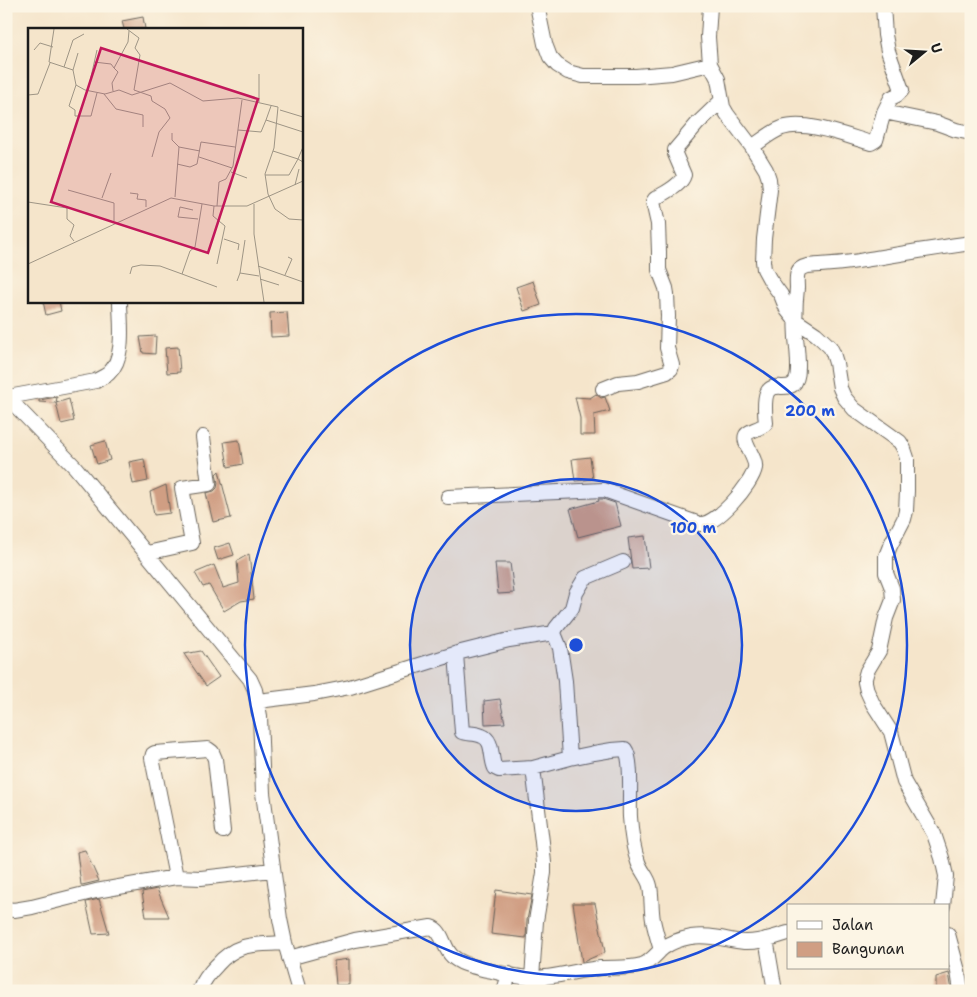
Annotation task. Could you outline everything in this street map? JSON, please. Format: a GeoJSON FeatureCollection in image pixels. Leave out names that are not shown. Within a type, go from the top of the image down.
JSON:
{"type":"FeatureCollection","features":[{"type":"Feature","properties":{"kind":"street"},"geometry":{"type":"LineString","coordinates":[[538,6],[545,44],[550,57],[557,65],[568,72],[584,76],[636,76],[672,73],[710,64]]}},
{"type":"Feature","properties":{"kind":"street"},"geometry":{"type":"LineString","coordinates":[[710,6],[708,37],[710,64],[718,79],[724,111],[752,147],[766,170],[769,179],[770,190],[763,265],[770,280],[781,295],[787,310],[795,320],[830,346],[834,353],[840,388],[848,402],[900,442],[907,458],[906,511],[886,556],[886,573],[892,588],[893,600],[886,618],[879,651],[864,678],[873,704],[891,732],[904,782],[934,834],[946,876],[943,904]]}},
{"type":"Feature","properties":{"kind":"street"},"geometry":{"type":"LineString","coordinates":[[752,147],[777,130],[798,126],[820,129],[871,142],[876,140],[888,101],[902,90],[884,35],[883,6]]}},
{"type":"Feature","properties":{"kind":"street"},"geometry":{"type":"LineString","coordinates":[[603,389],[620,383],[638,382],[671,369],[672,365],[667,348],[667,291],[658,270],[658,224],[654,202],[655,199],[678,184],[683,178],[684,175],[675,150],[721,101]]}},
{"type":"Feature","properties":{"kind":"street"},"geometry":{"type":"LineString","coordinates":[[884,112],[937,123],[971,133]]}},
{"type":"Feature","properties":{"kind":"street"},"geometry":{"type":"LineString","coordinates":[[448,497],[604,490],[700,524],[705,524],[715,519],[743,492],[752,475],[755,461],[745,438],[747,433],[762,427],[766,423],[766,393],[770,389],[778,387],[789,388],[798,378],[795,320],[798,273],[801,268],[864,261],[888,255],[971,243]]}},
{"type":"Feature","properties":{"kind":"street"},"geometry":{"type":"LineString","coordinates":[[7,396],[96,381],[108,374],[115,365],[121,346],[120,302]]}},
{"type":"Feature","properties":{"kind":"street"},"geometry":{"type":"LineString","coordinates":[[7,396],[75,467],[250,679],[258,700],[263,793],[280,919],[299,991]]}},
{"type":"Feature","properties":{"kind":"street"},"geometry":{"type":"LineString","coordinates":[[146,553],[192,543],[182,488],[209,484],[203,437]]}},
{"type":"Feature","properties":{"kind":"street"},"geometry":{"type":"LineString","coordinates":[[570,758],[565,681],[560,648],[554,633],[572,608],[576,593],[585,578],[623,562]]}},
{"type":"Feature","properties":{"kind":"street"},"geometry":{"type":"LineString","coordinates":[[258,700],[314,694],[350,687],[456,654],[509,640],[554,633]]}},
{"type":"Feature","properties":{"kind":"street"},"geometry":{"type":"LineString","coordinates":[[456,654],[462,732],[479,735],[488,740],[495,768],[499,770],[533,768],[570,758],[625,749],[630,779],[630,816],[634,850],[641,870],[649,881],[653,919],[661,950]]}},
{"type":"Feature","properties":{"kind":"street"},"geometry":{"type":"LineString","coordinates":[[176,877],[152,758],[153,754],[208,749],[212,752],[215,758],[224,831]]}},
{"type":"Feature","properties":{"kind":"street"},"geometry":{"type":"LineString","coordinates":[[532,978],[536,920],[544,868],[542,835],[533,768]]}},
{"type":"Feature","properties":{"kind":"street"},"geometry":{"type":"LineString","coordinates":[[6,909],[14,910],[32,907],[96,891],[176,877],[201,878],[273,870]]}},
{"type":"Feature","properties":{"kind":"street"},"geometry":{"type":"LineString","coordinates":[[289,958],[355,940],[431,926],[436,928],[450,954],[460,962],[489,970],[532,978],[602,968],[641,966],[651,961],[661,950],[674,941],[698,936],[753,942],[787,933]]}},
{"type":"Feature","properties":{"kind":"street"},"geometry":{"type":"LineString","coordinates":[[766,939],[776,991]]}},
{"type":"Feature","properties":{"kind":"street"},"geometry":{"type":"LineString","coordinates":[[950,941],[961,991]]}},
{"type":"Feature","properties":{"kind":"street"},"geometry":{"type":"LineString","coordinates":[[199,991],[213,969],[230,952],[246,946],[285,943]]}},
{"type":"Feature","properties":{"kind":"street"},"geometry":{"type":"LineString","coordinates":[[504,991],[509,974]]}},
{"type":"Feature","properties":{"kind":"building"},"geometry":{"type":"Polygon","coordinates":[[[143,17],[145,28],[124,28],[122,21],[143,17]]]}},
{"type":"Feature","properties":{"kind":"building"},"geometry":{"type":"Polygon","coordinates":[[[533,281],[541,305],[524,311],[516,287],[533,281]]]}},
{"type":"Feature","properties":{"kind":"building"},"geometry":{"type":"Polygon","coordinates":[[[43,302],[59,302],[61,311],[46,315],[43,302]]]}},
{"type":"Feature","properties":{"kind":"building"},"geometry":{"type":"Polygon","coordinates":[[[287,312],[289,336],[271,337],[270,313],[287,312]]]}},
{"type":"Feature","properties":{"kind":"building"},"geometry":{"type":"Polygon","coordinates":[[[156,336],[155,354],[143,353],[140,337],[156,336]]]}},
{"type":"Feature","properties":{"kind":"building"},"geometry":{"type":"Polygon","coordinates":[[[178,347],[180,372],[167,373],[165,348],[178,347]]]}},
{"type":"Feature","properties":{"kind":"building"},"geometry":{"type":"Polygon","coordinates":[[[596,394],[601,398],[605,397],[610,411],[594,415],[595,435],[580,435],[580,418],[575,397],[590,398],[596,394]]]}},
{"type":"Feature","properties":{"kind":"building"},"geometry":{"type":"Polygon","coordinates":[[[57,397],[56,403],[39,402],[39,400],[57,397]]]}},
{"type":"Feature","properties":{"kind":"building"},"geometry":{"type":"Polygon","coordinates":[[[69,399],[74,421],[61,424],[56,403],[69,399]]]}},
{"type":"Feature","properties":{"kind":"building"},"geometry":{"type":"Polygon","coordinates":[[[239,440],[243,464],[228,467],[224,442],[239,440]]]}},
{"type":"Feature","properties":{"kind":"building"},"geometry":{"type":"Polygon","coordinates":[[[105,441],[110,460],[97,464],[91,445],[105,441]]]}},
{"type":"Feature","properties":{"kind":"building"},"geometry":{"type":"Polygon","coordinates":[[[590,457],[593,479],[575,481],[572,459],[590,457]]]}},
{"type":"Feature","properties":{"kind":"building"},"geometry":{"type":"Polygon","coordinates":[[[144,459],[148,481],[133,484],[129,462],[144,459]]]}},
{"type":"Feature","properties":{"kind":"building"},"geometry":{"type":"Polygon","coordinates":[[[219,471],[231,518],[213,522],[206,493],[217,488],[216,474],[219,471]]]}},
{"type":"Feature","properties":{"kind":"building"},"geometry":{"type":"Polygon","coordinates":[[[166,485],[170,513],[154,515],[150,492],[166,485]]]}},
{"type":"Feature","properties":{"kind":"building"},"geometry":{"type":"Polygon","coordinates":[[[598,499],[615,503],[621,526],[578,537],[570,509],[599,501],[598,499]]]}},
{"type":"Feature","properties":{"kind":"building"},"geometry":{"type":"Polygon","coordinates":[[[645,536],[649,568],[632,569],[628,538],[645,536]]]}},
{"type":"Feature","properties":{"kind":"building"},"geometry":{"type":"Polygon","coordinates":[[[230,543],[234,555],[218,560],[214,548],[230,543]]]}},
{"type":"Feature","properties":{"kind":"building"},"geometry":{"type":"Polygon","coordinates":[[[249,554],[254,599],[241,601],[224,611],[209,585],[203,587],[195,573],[214,565],[223,588],[239,583],[237,561],[249,554]]]}},
{"type":"Feature","properties":{"kind":"building"},"geometry":{"type":"Polygon","coordinates":[[[495,563],[510,563],[514,593],[498,594],[495,563]]]}},
{"type":"Feature","properties":{"kind":"building"},"geometry":{"type":"Polygon","coordinates":[[[201,651],[219,677],[206,686],[184,654],[201,651]]]}},
{"type":"Feature","properties":{"kind":"building"},"geometry":{"type":"Polygon","coordinates":[[[500,699],[505,723],[485,724],[484,701],[500,699]]]}},
{"type":"Feature","properties":{"kind":"building"},"geometry":{"type":"Polygon","coordinates":[[[85,850],[99,881],[81,885],[77,852],[85,850]]]}},
{"type":"Feature","properties":{"kind":"building"},"geometry":{"type":"Polygon","coordinates":[[[157,889],[169,917],[146,917],[142,892],[157,889]]]}},
{"type":"Feature","properties":{"kind":"building"},"geometry":{"type":"Polygon","coordinates":[[[496,890],[532,895],[526,938],[491,934],[496,890]]]}},
{"type":"Feature","properties":{"kind":"building"},"geometry":{"type":"Polygon","coordinates":[[[99,899],[109,933],[93,934],[86,902],[99,899]]]}},
{"type":"Feature","properties":{"kind":"building"},"geometry":{"type":"Polygon","coordinates":[[[573,903],[595,903],[605,952],[582,962],[573,903]]]}},
{"type":"Feature","properties":{"kind":"building"},"geometry":{"type":"Polygon","coordinates":[[[349,959],[349,985],[336,985],[334,961],[349,959]]]}},
{"type":"Feature","properties":{"kind":"building"},"geometry":{"type":"Polygon","coordinates":[[[949,973],[952,991],[936,991],[936,977],[949,973]]]}}]}
